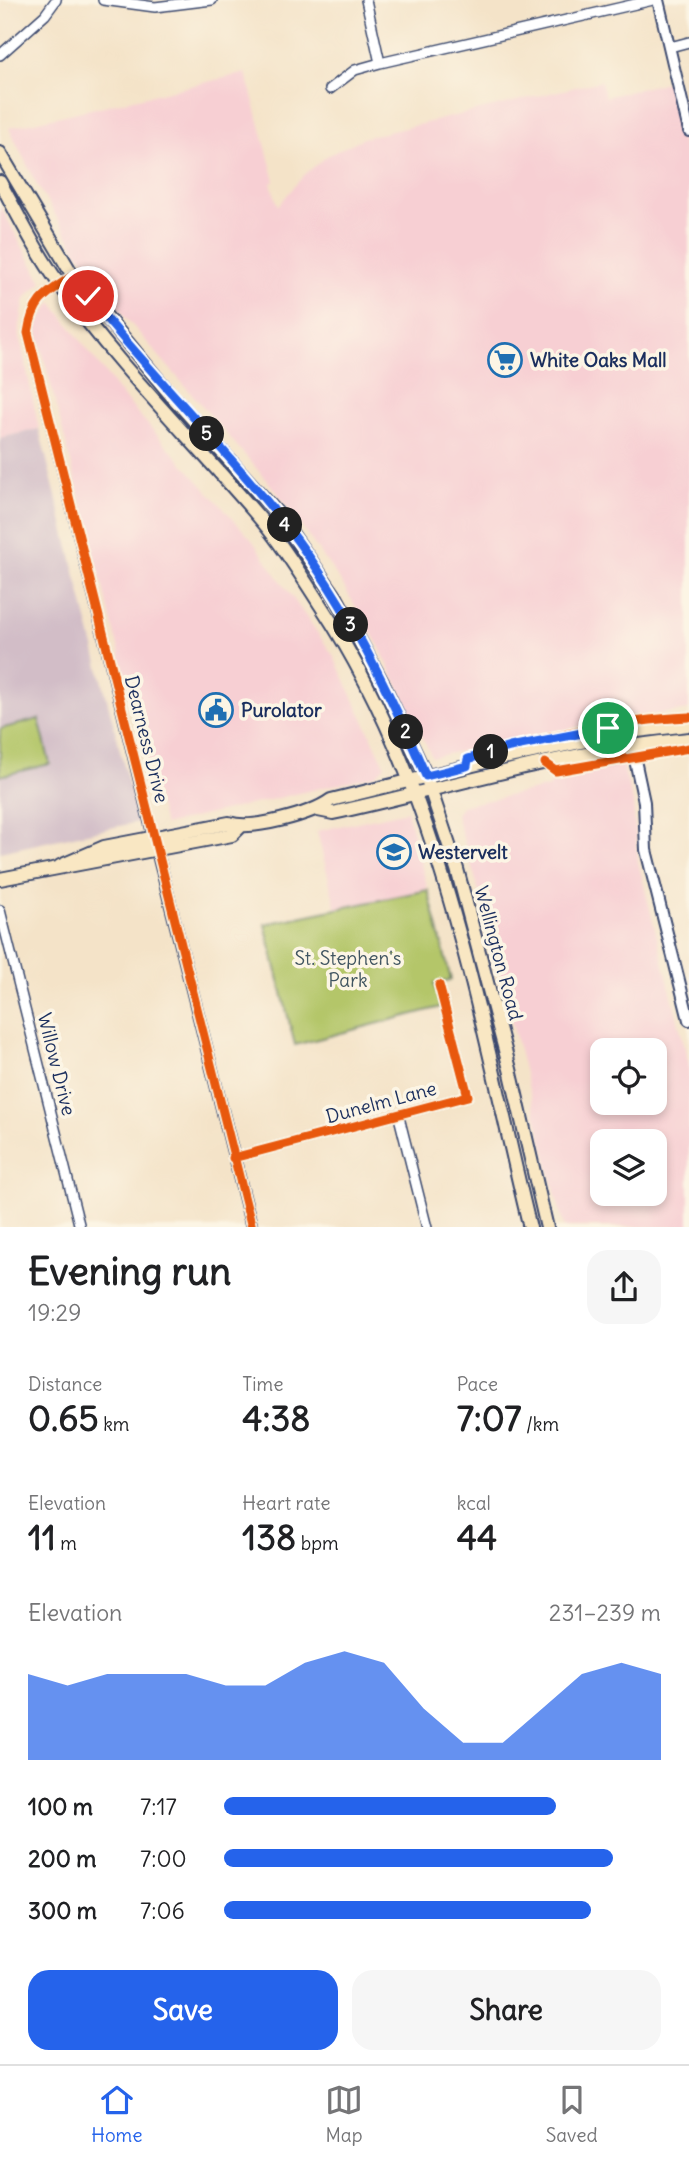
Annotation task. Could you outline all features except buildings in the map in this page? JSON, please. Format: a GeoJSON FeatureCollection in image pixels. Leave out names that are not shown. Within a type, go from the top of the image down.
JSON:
{"type":"FeatureCollection","features":[{"type":"Feature","properties":{"kind":"main road","name":"Wellington Road"},"geometry":{"type":"LineString","coordinates":[[0,153],[73,276],[153,374],[282,520],[336,597],[382,682],[431,789],[502,1036],[547,1227]]}},
{"type":"Feature","properties":{"kind":"main road","name":"Wellington Road"},"geometry":{"type":"LineString","coordinates":[[0,182],[60,285],[95,330],[269,531],[329,618],[361,676],[416,793],[468,965],[530,1227]]}},
{"type":"Feature","properties":{"kind":"main road"},"geometry":{"type":"LineString","coordinates":[[269,531],[282,520]]}},
{"type":"Feature","properties":{"kind":"main road"},"geometry":{"type":"LineString","coordinates":[[0,879],[60,866],[87,852],[155,844],[229,823],[240,827],[318,810],[333,813],[689,725]]}},
{"type":"Feature","properties":{"kind":"main road"},"geometry":{"type":"LineString","coordinates":[[318,810],[331,800],[426,776],[630,739],[689,738]]}},
{"type":"Feature","properties":{"kind":"street"},"geometry":{"type":"LineString","coordinates":[[0,55],[45,15],[56,0]]}},
{"type":"Feature","properties":{"kind":"street"},"geometry":{"type":"LineString","coordinates":[[103,0],[155,7],[212,0]]}},
{"type":"Feature","properties":{"kind":"street"},"geometry":{"type":"LineString","coordinates":[[366,0],[380,63]]}},
{"type":"Feature","properties":{"kind":"street"},"geometry":{"type":"LineString","coordinates":[[330,89],[355,71],[380,63],[655,0],[670,47],[689,131]]}},
{"type":"Feature","properties":{"kind":"street"},"geometry":{"type":"LineString","coordinates":[[670,47],[689,42]]}},
{"type":"Feature","properties":{"kind":"street","name":"Dearness Drive"},"geometry":{"type":"LineString","coordinates":[[73,276],[31,310],[29,333],[252,1227]]}},
{"type":"Feature","properties":{"kind":"street"},"geometry":{"type":"LineString","coordinates":[[630,739],[644,802],[646,850],[689,1020]]}},
{"type":"Feature","properties":{"kind":"street","name":"Willow Drive"},"geometry":{"type":"LineString","coordinates":[[0,910],[80,1227]]}},
{"type":"Feature","properties":{"kind":"street","name":"Dunelm Lane"},"geometry":{"type":"LineString","coordinates":[[233,1158],[399,1117],[468,1096],[439,985]]}},
{"type":"Feature","properties":{"kind":"street"},"geometry":{"type":"LineString","coordinates":[[399,1117],[427,1227]]}},
{"type":"Feature","properties":{"kind":"shaded area"},"geometry":{"type":"Polygon","coordinates":[[[246,73],[275,181],[271,183],[278,206],[304,175],[327,156],[363,138],[601,81],[605,97],[667,82],[689,172],[689,710],[611,720],[432,757],[379,646],[341,582],[276,491],[126,318],[77,251],[36,183],[9,128],[246,73]]]}},
{"type":"Feature","properties":{"kind":"shaded area"},"geometry":{"type":"Polygon","coordinates":[[[0,206],[42,282],[25,298],[19,332],[39,429],[0,438],[0,206]]]}},
{"type":"Feature","properties":{"kind":"shaded area"},"geometry":{"type":"Polygon","coordinates":[[[52,302],[123,397],[252,540],[333,655],[385,765],[376,775],[164,825],[36,327],[52,302]]]}},
{"type":"Feature","properties":{"kind":"shaded area"},"geometry":{"type":"Polygon","coordinates":[[[39,429],[138,822],[0,852],[0,438],[39,429]]]}},
{"type":"Feature","properties":{"kind":"shaded area"},"geometry":{"type":"Polygon","coordinates":[[[622,763],[633,802],[638,861],[689,1064],[689,1227],[564,1227],[475,877],[456,815],[461,806],[550,787],[551,777],[622,763]]]}},
{"type":"Feature","properties":{"kind":"shaded area"},"geometry":{"type":"Polygon","coordinates":[[[407,811],[428,890],[336,909],[317,831],[407,811]]]}},
{"type":"Feature","properties":{"kind":"green space"},"geometry":{"type":"Polygon","coordinates":[[[39,719],[50,764],[0,776],[0,729],[39,719]]]}},
{"type":"Feature","properties":{"kind":"green space","name":"St. Stephen's Park"},"geometry":{"type":"Polygon","coordinates":[[[428,890],[451,980],[434,984],[441,1007],[295,1045],[265,924],[428,890]]]}},
{"type":"Feature","properties":{"kind":"cycle path"},"geometry":{"type":"LineString","coordinates":[[73,276],[42,298],[33,312],[28,333],[252,1227]]}},
{"type":"Feature","properties":{"kind":"cycle path"},"geometry":{"type":"LineString","coordinates":[[467,766],[468,759],[550,738],[606,726],[689,717]]}},
{"type":"Feature","properties":{"kind":"cycle path"},"geometry":{"type":"LineString","coordinates":[[545,763],[556,771],[689,748]]}},
{"type":"Feature","properties":{"kind":"cycle path"},"geometry":{"type":"LineString","coordinates":[[233,1158],[468,1096],[439,985]]}},
{"type":"Feature","properties":{"kind":"place","name":"White Oaks Mall"},"geometry":{"type":"Point","coordinates":[505,360]}},
{"type":"Feature","properties":{"kind":"place","name":"Purolator"},"geometry":{"type":"Point","coordinates":[216,710]}},
{"type":"Feature","properties":{"kind":"place","name":"Westervelt"},"geometry":{"type":"Point","coordinates":[394,852]}},
{"type":"Feature","properties":{"kind":"route"},"geometry":{"type":"LineString","coordinates":[[88,296],[169,393],[227,454],[278,514],[336,597],[382,682],[426,776],[467,766],[468,759],[510,747],[608,728]]}}]}
